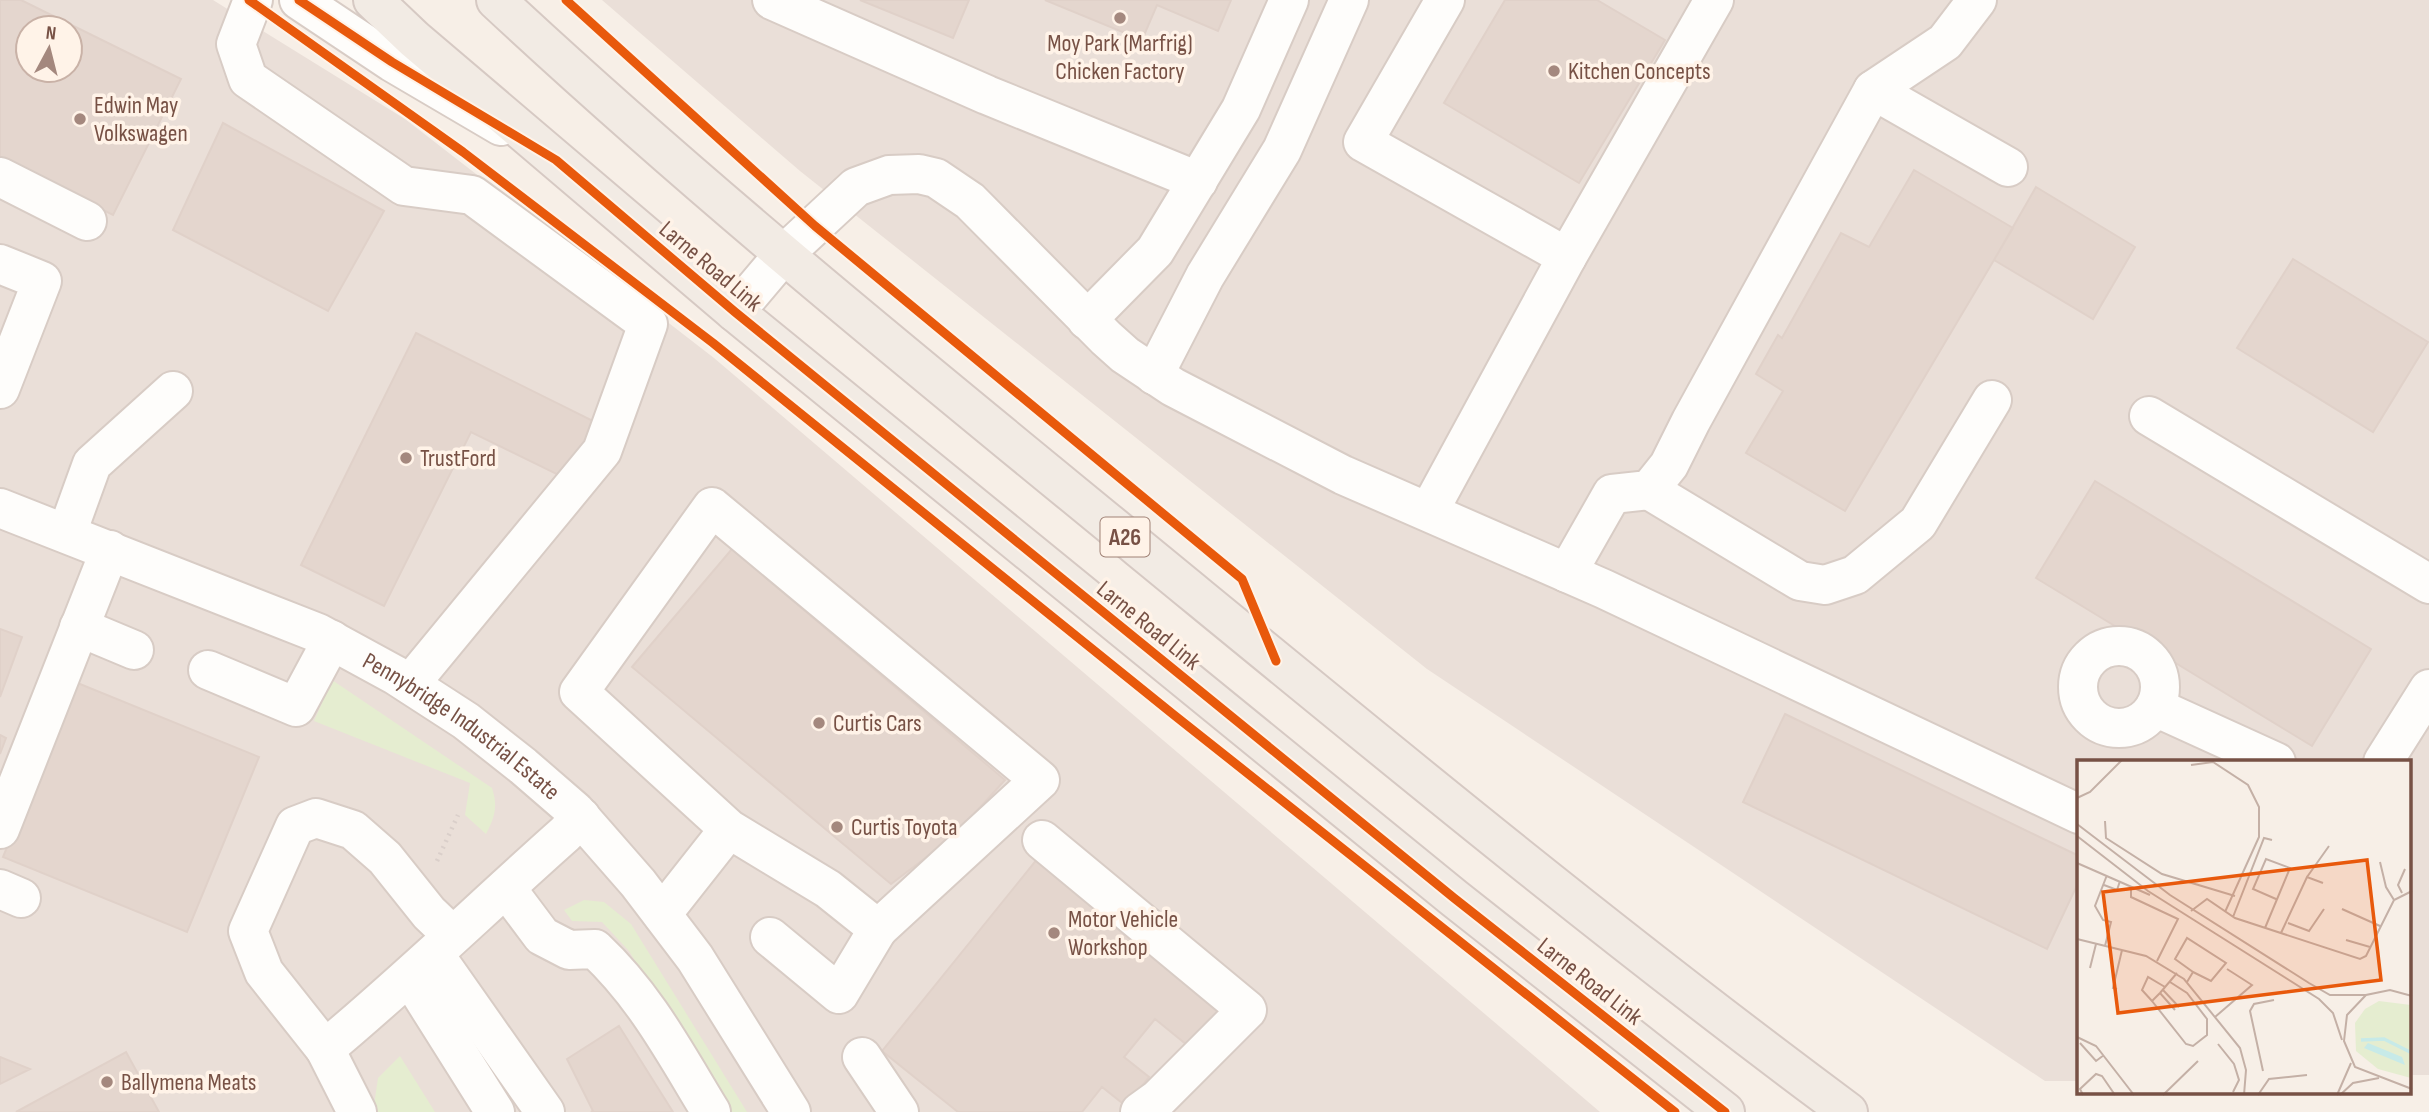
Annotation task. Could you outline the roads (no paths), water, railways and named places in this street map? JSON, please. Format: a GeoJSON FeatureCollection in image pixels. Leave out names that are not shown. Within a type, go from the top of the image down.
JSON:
{"type":"FeatureCollection","features":[{"type":"Feature","properties":{"kind":"main road","name":"Larne Road Link"},"geometry":{"type":"LineString","coordinates":[[373,0],[414,39],[735,312],[1454,898],[1725,1112]]}},
{"type":"Feature","properties":{"kind":"main road","name":"A26"},"geometry":{"type":"LineString","coordinates":[[496,0],[602,99],[784,254],[1502,846],[1770,1055],[1848,1112]]}},
{"type":"Feature","properties":{"kind":"street"},"geometry":{"type":"LineString","coordinates":[[253,0],[236,44],[248,79],[404,187],[472,195],[648,324],[602,452],[410,684]]}},
{"type":"Feature","properties":{"kind":"street"},"geometry":{"type":"LineString","coordinates":[[299,0],[392,62],[556,160]]}},
{"type":"Feature","properties":{"kind":"street"},"geometry":{"type":"LineString","coordinates":[[772,0],[987,95],[1198,181]]}},
{"type":"Feature","properties":{"kind":"street"},"geometry":{"type":"LineString","coordinates":[[1087,320],[1155,251],[1241,110],[1289,0]]}},
{"type":"Feature","properties":{"kind":"street"},"geometry":{"type":"LineString","coordinates":[[1154,375],[1205,276],[1282,150],[1349,0]]}},
{"type":"Feature","properties":{"kind":"street"},"geometry":{"type":"LineString","coordinates":[[1445,0],[1363,142],[1567,257]]}},
{"type":"Feature","properties":{"kind":"street"},"geometry":{"type":"LineString","coordinates":[[1429,511],[1567,257],[1714,0]]}},
{"type":"Feature","properties":{"kind":"street"},"geometry":{"type":"LineString","coordinates":[[1649,490],[1669,465],[1873,90],[1945,42],[1976,0]]}},
{"type":"Feature","properties":{"kind":"street"},"geometry":{"type":"LineString","coordinates":[[1873,90],[2008,167]]}},
{"type":"Feature","properties":{"kind":"street"},"geometry":{"type":"LineString","coordinates":[[735,312],[784,254],[856,187],[888,175],[928,175],[948,184],[970,201],[1125,355],[1173,387],[1343,475],[1604,589],[2077,813]]}},
{"type":"Feature","properties":{"kind":"street"},"geometry":{"type":"LineString","coordinates":[[0,177],[87,221]]}},
{"type":"Feature","properties":{"kind":"street"},"geometry":{"type":"LineString","coordinates":[[0,264],[42,281],[0,389]]}},
{"type":"Feature","properties":{"kind":"street"},"geometry":{"type":"LineString","coordinates":[[67,533],[92,464],[173,391]]}},
{"type":"Feature","properties":{"kind":"street"},"geometry":{"type":"LineString","coordinates":[[1567,573],[1612,494],[1649,490],[1800,581],[1825,585],[1855,575],[1918,523],[1992,400]]}},
{"type":"Feature","properties":{"kind":"street"},"geometry":{"type":"LineString","coordinates":[[2149,416],[2429,584]]}},
{"type":"Feature","properties":{"kind":"street"},"geometry":{"type":"LineString","coordinates":[[770,936],[839,995],[878,929],[1040,780],[712,507],[579,692],[729,829],[828,890],[878,929]]}},
{"type":"Feature","properties":{"kind":"street","name":"Pennybridge Industrial Estate"},"geometry":{"type":"LineString","coordinates":[[0,508],[332,640],[410,684],[466,721],[523,766],[580,817],[662,914],[695,958],[790,1112]]}},
{"type":"Feature","properties":{"kind":"street"},"geometry":{"type":"LineString","coordinates":[[0,829],[110,550]]}},
{"type":"Feature","properties":{"kind":"street"},"geometry":{"type":"LineString","coordinates":[[79,627],[134,650]]}},
{"type":"Feature","properties":{"kind":"street"},"geometry":{"type":"LineString","coordinates":[[208,670],[296,707],[332,640]]}},
{"type":"Feature","properties":{"kind":"street"},"geometry":{"type":"LineString","coordinates":[[2384,760],[2429,689]]}},
{"type":"Feature","properties":{"kind":"street"},"geometry":{"type":"LineString","coordinates":[[2155,707],[2272,760]]}},
{"type":"Feature","properties":{"kind":"street"},"geometry":{"type":"LineString","coordinates":[[325,1049],[506,888],[580,817]]}},
{"type":"Feature","properties":{"kind":"street"},"geometry":{"type":"LineString","coordinates":[[357,1112],[325,1049],[264,972],[248,931],[295,826],[316,818],[353,830],[385,858],[429,913],[422,964],[468,1112]]}},
{"type":"Feature","properties":{"kind":"street"},"geometry":{"type":"LineString","coordinates":[[662,914],[729,829]]}},
{"type":"Feature","properties":{"kind":"street"},"geometry":{"type":"LineString","coordinates":[[1042,840],[1247,1010],[1158,1100],[1140,1112]]}},
{"type":"Feature","properties":{"kind":"street"},"geometry":{"type":"LineString","coordinates":[[506,888],[542,936],[569,950],[595,949],[614,968],[646,1006],[711,1112]]}},
{"type":"Feature","properties":{"kind":"street"},"geometry":{"type":"LineString","coordinates":[[422,964],[495,1112]]}},
{"type":"Feature","properties":{"kind":"street"},"geometry":{"type":"LineString","coordinates":[[422,964],[518,1112]]}},
{"type":"Feature","properties":{"kind":"street"},"geometry":{"type":"LineString","coordinates":[[422,964],[545,1112]]}},
{"type":"Feature","properties":{"kind":"street"},"geometry":{"type":"LineString","coordinates":[[862,1057],[899,1112]]}},
{"type":"Feature","properties":{"kind":"place","name":"Moy Park (Marfrig) Chicken Factory"},"geometry":{"type":"Point","coordinates":[1120,18]}},
{"type":"Feature","properties":{"kind":"place","name":"Kitchen Concepts"},"geometry":{"type":"Point","coordinates":[1554,71]}},
{"type":"Feature","properties":{"kind":"place","name":"Edwin May Volkswagen"},"geometry":{"type":"Point","coordinates":[80,119]}},
{"type":"Feature","properties":{"kind":"place","name":"TrustFord"},"geometry":{"type":"Point","coordinates":[406,458]}},
{"type":"Feature","properties":{"kind":"place","name":"Curtis Cars"},"geometry":{"type":"Point","coordinates":[819,723]}},
{"type":"Feature","properties":{"kind":"place","name":"Curtis Toyota"},"geometry":{"type":"Point","coordinates":[837,827]}},
{"type":"Feature","properties":{"kind":"place","name":"Motor Vehicle Workshop"},"geometry":{"type":"Point","coordinates":[1054,933]}},
{"type":"Feature","properties":{"kind":"place","name":"Ballymena Meats"},"geometry":{"type":"Point","coordinates":[107,1082]}}]}
